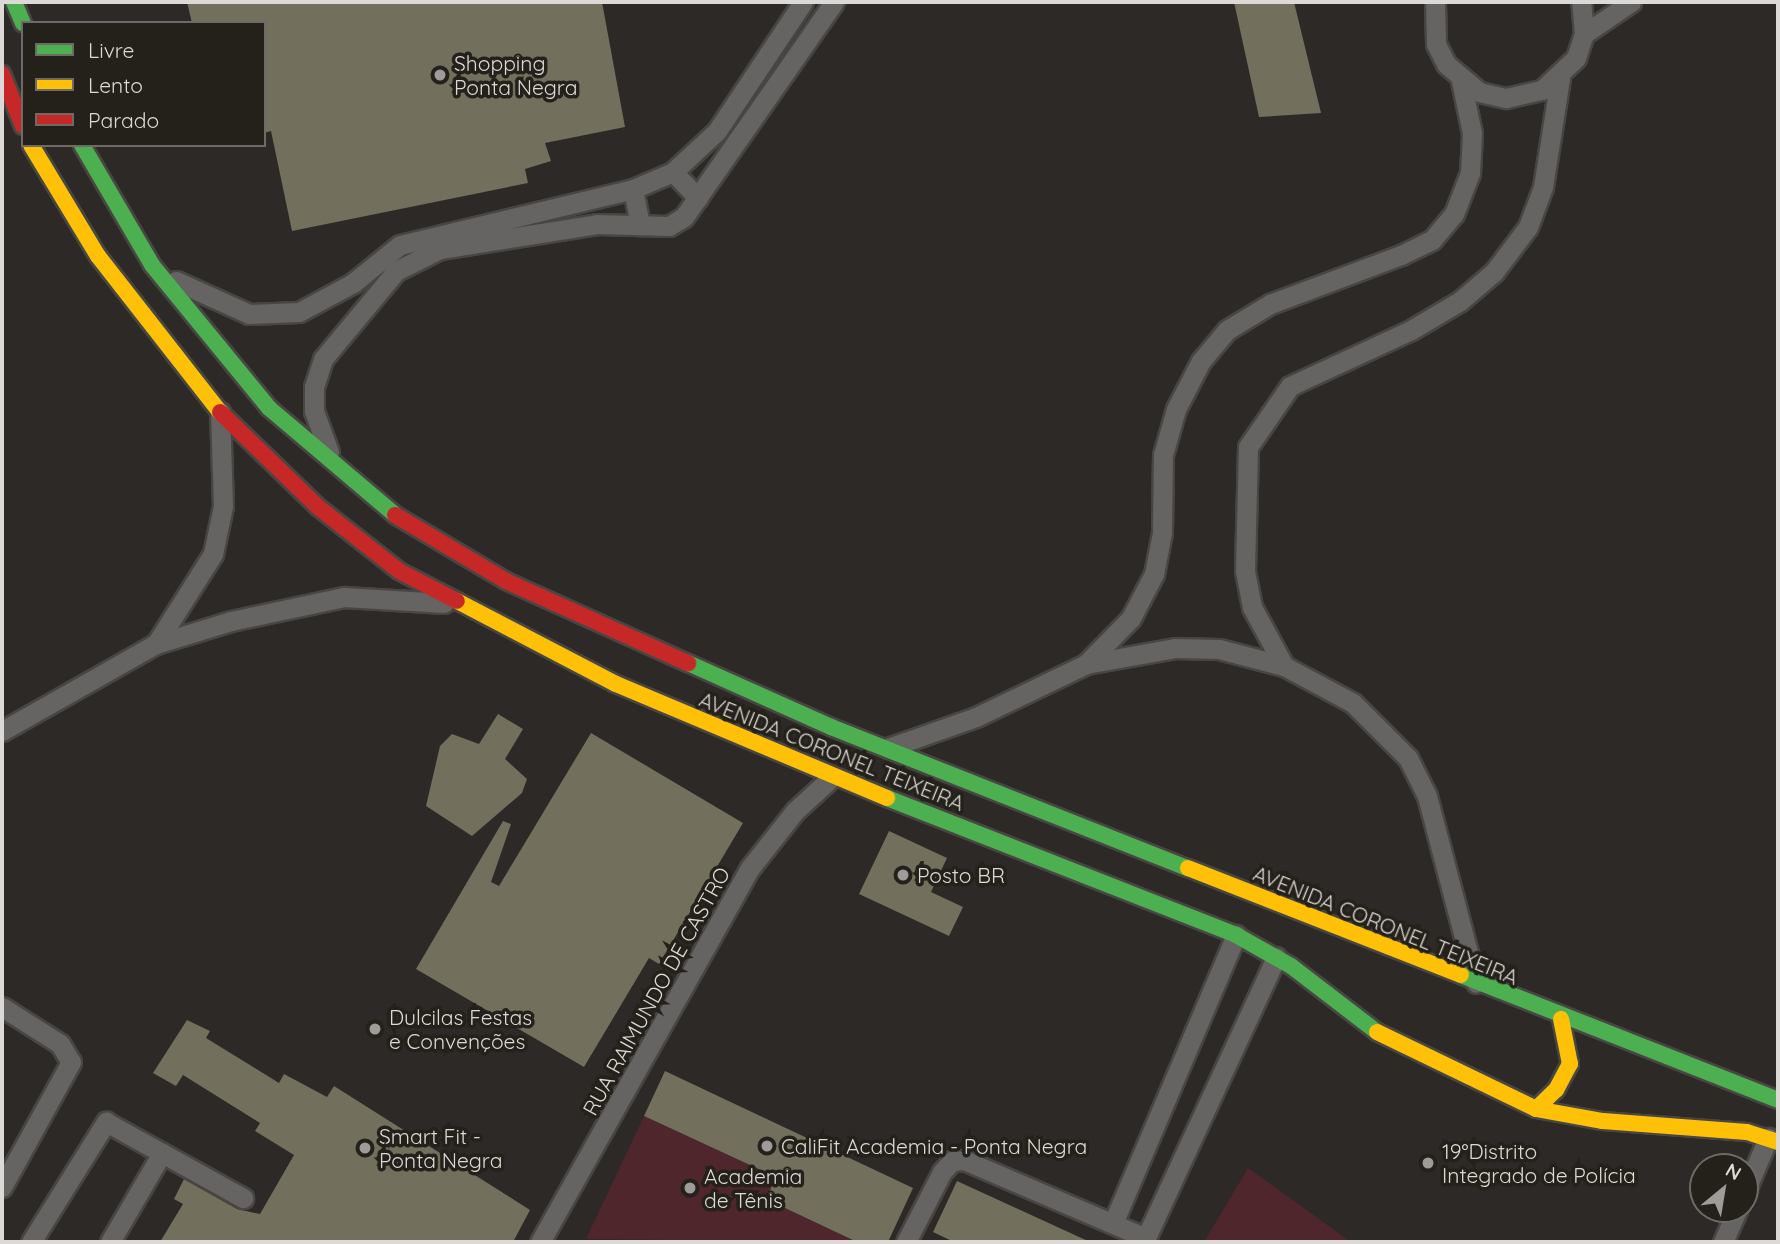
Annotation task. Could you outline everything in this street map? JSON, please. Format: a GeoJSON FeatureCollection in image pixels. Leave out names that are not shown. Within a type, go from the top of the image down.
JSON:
{"type":"FeatureCollection","features":[{"type":"Feature","properties":{"kind":"highway"},"geometry":{"type":"LineString","coordinates":[[14,2],[22,21]]}},
{"type":"Feature","properties":{"kind":"highway"},"geometry":{"type":"LineString","coordinates":[[2,74],[21,121]]}},
{"type":"Feature","properties":{"kind":"highway","name":"AVENIDA CORONEL TEIXEIRA"},"geometry":{"type":"LineString","coordinates":[[32,147],[98,256],[220,412],[318,508],[399,571],[616,684],[832,777],[1236,935],[1276,957],[1392,1043],[1536,1109],[1773,1140]]}},
{"type":"Feature","properties":{"kind":"highway","name":"AVENIDA CORONEL TEIXEIRA"},"geometry":{"type":"LineString","coordinates":[[83,147],[152,265],[241,377],[339,472],[390,512],[506,581],[886,749],[1561,1018],[1778,1100]]}},
{"type":"Feature","properties":{"kind":"highway"},"geometry":{"type":"LineString","coordinates":[[1536,1109],[1556,1090],[1570,1065],[1561,1018]]}},
{"type":"Feature","properties":{"kind":"street"},"geometry":{"type":"LineString","coordinates":[[152,265],[226,308],[272,316],[299,312],[353,283],[400,246],[634,189],[673,172],[717,131],[803,2]]}},
{"type":"Feature","properties":{"kind":"street"},"geometry":{"type":"LineString","coordinates":[[339,472],[321,436],[314,387],[338,338],[396,271],[440,249],[571,228],[669,226],[698,198],[834,2]]}},
{"type":"Feature","properties":{"kind":"street"},"geometry":{"type":"LineString","coordinates":[[1086,664],[1131,618],[1154,575],[1163,533],[1163,455],[1176,409],[1201,361],[1227,330],[1270,304],[1401,255],[1432,240],[1451,220],[1471,173],[1472,133],[1461,81],[1436,44],[1435,2]]}},
{"type":"Feature","properties":{"kind":"street"},"geometry":{"type":"LineString","coordinates":[[1461,81],[1506,98],[1542,90],[1560,78],[1576,58],[1584,34],[1581,2]]}},
{"type":"Feature","properties":{"kind":"street"},"geometry":{"type":"LineString","coordinates":[[1584,34],[1631,2]]}},
{"type":"Feature","properties":{"kind":"street"},"geometry":{"type":"LineString","coordinates":[[1284,666],[1252,607],[1245,570],[1248,447],[1290,386],[1411,330],[1460,301],[1494,272],[1528,227],[1543,187],[1560,78]]}},
{"type":"Feature","properties":{"kind":"street"},"geometry":{"type":"LineString","coordinates":[[673,172],[698,198]]}},
{"type":"Feature","properties":{"kind":"street"},"geometry":{"type":"LineString","coordinates":[[634,189],[640,225]]}},
{"type":"Feature","properties":{"kind":"street"},"geometry":{"type":"LineString","coordinates":[[156,644],[213,554],[223,506],[220,412]]}},
{"type":"Feature","properties":{"kind":"street"},"geometry":{"type":"LineString","coordinates":[[2,731],[156,644],[293,604],[344,597],[459,604]]}},
{"type":"Feature","properties":{"kind":"street"},"geometry":{"type":"LineString","coordinates":[[886,749],[976,717],[1086,664],[1175,648],[1219,649],[1284,666],[1353,703],[1408,758],[1427,796],[1476,984]]}},
{"type":"Feature","properties":{"kind":"street","name":"RUA RAIMUNDO DE CASTRO"},"geometry":{"type":"LineString","coordinates":[[540,1242],[751,868],[795,811],[832,777]]}},
{"type":"Feature","properties":{"kind":"street"},"geometry":{"type":"LineString","coordinates":[[1114,1221],[1236,935]]}},
{"type":"Feature","properties":{"kind":"street"},"geometry":{"type":"LineString","coordinates":[[906,1242],[942,1172],[953,1161],[964,1160],[1114,1221],[1145,1240],[1276,957]]}},
{"type":"Feature","properties":{"kind":"street"},"geometry":{"type":"LineString","coordinates":[[2,1007],[60,1044],[71,1062],[2,1187]]}},
{"type":"Feature","properties":{"kind":"street"},"geometry":{"type":"LineString","coordinates":[[31,1242],[106,1122],[243,1198]]}},
{"type":"Feature","properties":{"kind":"street"},"geometry":{"type":"LineString","coordinates":[[1759,1166],[1773,1140]]}},
{"type":"Feature","properties":{"kind":"street"},"geometry":{"type":"LineString","coordinates":[[110,1242],[162,1153]]}},
{"type":"Feature","properties":{"kind":"street"},"geometry":{"type":"LineString","coordinates":[[1723,1242],[1732,1223]]}},
{"type":"Feature","properties":{"kind":"shaded area","name":"Academia de Tênis"},"geometry":{"type":"Polygon","coordinates":[[[644,1116],[776,1177],[766,1199],[857,1242],[586,1239],[644,1116]]]}},
{"type":"Feature","properties":{"kind":"shaded area"},"geometry":{"type":"Polygon","coordinates":[[[1248,1168],[1351,1242],[1204,1242],[1248,1168]]]}},
{"type":"Feature","properties":{"kind":"building","name":"Shopping Ponta Negra"},"geometry":{"type":"Polygon","coordinates":[[[187,2],[602,2],[625,127],[545,143],[551,161],[525,169],[528,183],[292,231],[271,131],[266,132],[266,21],[192,21],[187,2]]]}},
{"type":"Feature","properties":{"kind":"building"},"geometry":{"type":"Polygon","coordinates":[[[1234,2],[1294,2],[1321,113],[1259,117],[1234,2]]]}},
{"type":"Feature","properties":{"kind":"building"},"geometry":{"type":"Polygon","coordinates":[[[498,714],[523,729],[505,759],[527,779],[522,793],[472,836],[426,806],[440,746],[452,734],[479,744],[498,714]]]}},
{"type":"Feature","properties":{"kind":"building"},"geometry":{"type":"Polygon","coordinates":[[[591,733],[743,823],[659,964],[649,958],[584,1067],[416,969],[503,821],[511,824],[491,882],[499,886],[591,733]]]}},
{"type":"Feature","properties":{"kind":"building","name":"Posto BR"},"geometry":{"type":"Polygon","coordinates":[[[889,831],[947,858],[931,892],[963,907],[949,936],[859,894],[889,831]]]}},
{"type":"Feature","properties":{"kind":"building","name":"Smart Fit - Ponta Negra"},"geometry":{"type":"Polygon","coordinates":[[[187,1020],[210,1031],[206,1038],[279,1083],[284,1074],[327,1097],[334,1086],[530,1210],[513,1242],[160,1242],[183,1204],[174,1199],[184,1179],[237,1209],[260,1214],[294,1155],[255,1131],[260,1123],[183,1075],[176,1086],[153,1073],[187,1020]]]}},
{"type":"Feature","properties":{"kind":"building","name":"CaliFit Academia - Ponta Negra"},"geometry":{"type":"Polygon","coordinates":[[[665,1071],[913,1188],[888,1242],[857,1242],[766,1199],[776,1177],[644,1116],[665,1071]]]}},
{"type":"Feature","properties":{"kind":"building"},"geometry":{"type":"Polygon","coordinates":[[[957,1181],[1090,1242],[954,1242],[933,1232],[957,1181]]]}},
{"type":"Feature","properties":{"kind":"traffic: fast"},"geometry":{"type":"LineString","coordinates":[[14,2],[22,21]]}},
{"type":"Feature","properties":{"kind":"traffic: fast"},"geometry":{"type":"LineString","coordinates":[[83,147],[152,265],[269,408],[395,515]]}},
{"type":"Feature","properties":{"kind":"traffic: fast"},"geometry":{"type":"LineString","coordinates":[[688,663],[831,727],[1188,868]]}},
{"type":"Feature","properties":{"kind":"traffic: fast"},"geometry":{"type":"LineString","coordinates":[[887,798],[1236,935],[1291,966],[1377,1032]]}},
{"type":"Feature","properties":{"kind":"traffic: fast"},"geometry":{"type":"LineString","coordinates":[[1461,975],[1778,1100]]}},
{"type":"Feature","properties":{"kind":"traffic: slow"},"geometry":{"type":"LineString","coordinates":[[32,147],[98,256],[220,412]]}},
{"type":"Feature","properties":{"kind":"traffic: slow"},"geometry":{"type":"LineString","coordinates":[[457,601],[616,684],[887,798]]}},
{"type":"Feature","properties":{"kind":"traffic: slow"},"geometry":{"type":"LineString","coordinates":[[1188,868],[1461,975]]}},
{"type":"Feature","properties":{"kind":"traffic: slow"},"geometry":{"type":"LineString","coordinates":[[1536,1109],[1556,1090],[1570,1064],[1561,1019]]}},
{"type":"Feature","properties":{"kind":"traffic: slow"},"geometry":{"type":"LineString","coordinates":[[1377,1032],[1536,1109],[1603,1121],[1747,1132],[1778,1142]]}},
{"type":"Feature","properties":{"kind":"traffic: jam"},"geometry":{"type":"LineString","coordinates":[[2,74],[21,121]]}},
{"type":"Feature","properties":{"kind":"traffic: jam"},"geometry":{"type":"LineString","coordinates":[[220,412],[318,507],[399,571],[457,601]]}},
{"type":"Feature","properties":{"kind":"traffic: jam"},"geometry":{"type":"LineString","coordinates":[[395,515],[506,581],[688,663]]}},
{"type":"Feature","properties":{"kind":"place","name":"Shopping Ponta Negra"},"geometry":{"type":"Point","coordinates":[440,75]}},
{"type":"Feature","properties":{"kind":"place","name":"Posto BR"},"geometry":{"type":"Point","coordinates":[903,875]}},
{"type":"Feature","properties":{"kind":"place","name":"Dulcilas Festas e Convenções"},"geometry":{"type":"Point","coordinates":[375,1029]}},
{"type":"Feature","properties":{"kind":"place","name":"CaliFit Academia - Ponta Negra"},"geometry":{"type":"Point","coordinates":[767,1146]}},
{"type":"Feature","properties":{"kind":"place","name":"Smart Fit - Ponta Negra"},"geometry":{"type":"Point","coordinates":[365,1148]}},
{"type":"Feature","properties":{"kind":"place","name":"19°Distrito Integrado de Polícia"},"geometry":{"type":"Point","coordinates":[1428,1163]}},
{"type":"Feature","properties":{"kind":"place","name":"Academia de Tênis"},"geometry":{"type":"Point","coordinates":[690,1188]}}]}
